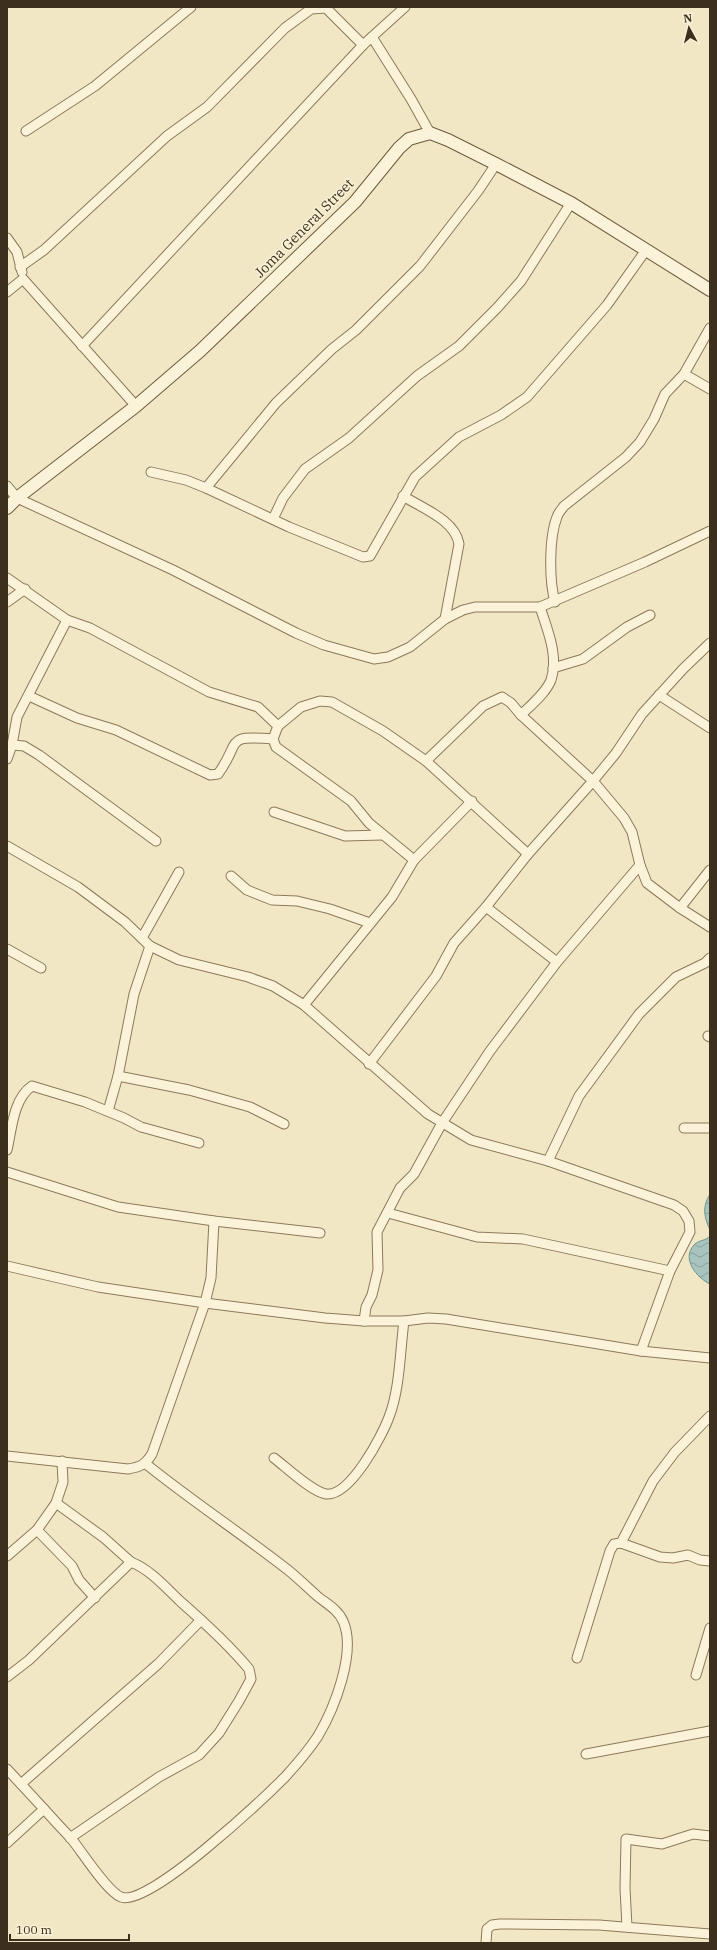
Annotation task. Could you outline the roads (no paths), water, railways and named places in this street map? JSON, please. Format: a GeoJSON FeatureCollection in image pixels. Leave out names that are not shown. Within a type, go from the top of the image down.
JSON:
{"type":"FeatureCollection","features":[{"type":"Feature","properties":{"kind":"street"},"geometry":{"type":"LineString","coordinates":[[26,131],[95,86],[191,7]]}},
{"type":"Feature","properties":{"kind":"street"},"geometry":{"type":"LineString","coordinates":[[82,346],[363,45],[405,7]]}},
{"type":"Feature","properties":{"kind":"street"},"geometry":{"type":"LineString","coordinates":[[20,267],[44,250],[167,136],[207,107],[285,28],[311,9],[326,8],[363,45]]}},
{"type":"Feature","properties":{"kind":"street"},"geometry":{"type":"LineString","coordinates":[[372,37],[412,99],[430,133],[448,140],[571,203],[710,290]]}},
{"type":"Feature","properties":{"kind":"street","name":"Joma General Street"},"geometry":{"type":"LineString","coordinates":[[7,508],[17,498],[136,406],[200,351],[355,202],[399,148],[409,139],[430,133]]}},
{"type":"Feature","properties":{"kind":"street"},"geometry":{"type":"LineString","coordinates":[[206,488],[276,402],[332,349],[356,330],[420,266],[478,192],[496,164]]}},
{"type":"Feature","properties":{"kind":"street"},"geometry":{"type":"LineString","coordinates":[[273,518],[283,498],[305,470],[349,438],[417,376],[459,346],[497,308],[521,281],[571,203]]}},
{"type":"Feature","properties":{"kind":"street"},"geometry":{"type":"LineString","coordinates":[[7,238],[16,252],[23,279],[136,406]]}},
{"type":"Feature","properties":{"kind":"street"},"geometry":{"type":"LineString","coordinates":[[151,472],[186,480],[364,556],[370,556],[403,496],[424,468],[459,438],[501,415],[527,397],[607,305],[646,250]]}},
{"type":"Feature","properties":{"kind":"street"},"geometry":{"type":"LineString","coordinates":[[7,292],[23,279]]}},
{"type":"Feature","properties":{"kind":"street"},"geometry":{"type":"LineString","coordinates":[[555,602],[552,569],[553,536],[557,516],[564,506],[626,457],[640,442],[654,420],[665,394],[684,374],[710,328]]}},
{"type":"Feature","properties":{"kind":"street"},"geometry":{"type":"LineString","coordinates":[[684,374],[710,389]]}},
{"type":"Feature","properties":{"kind":"street"},"geometry":{"type":"LineString","coordinates":[[7,486],[17,498],[173,570],[296,633],[324,645],[374,659],[388,657],[410,646],[445,619],[464,610],[476,607],[540,607],[555,602],[710,531]]}},
{"type":"Feature","properties":{"kind":"street"},"geometry":{"type":"LineString","coordinates":[[403,496],[441,519],[454,529],[458,535],[459,544],[445,619]]}},
{"type":"Feature","properties":{"kind":"street"},"geometry":{"type":"LineString","coordinates":[[7,578],[25,589],[67,620],[90,628],[209,692],[258,707],[278,726]]}},
{"type":"Feature","properties":{"kind":"street"},"geometry":{"type":"LineString","coordinates":[[7,602],[25,589]]}},
{"type":"Feature","properties":{"kind":"street"},"geometry":{"type":"LineString","coordinates":[[521,715],[545,690],[551,680],[553,650],[540,607]]}},
{"type":"Feature","properties":{"kind":"street"},"geometry":{"type":"LineString","coordinates":[[553,668],[583,659],[627,627],[650,615]]}},
{"type":"Feature","properties":{"kind":"street"},"geometry":{"type":"LineString","coordinates":[[7,758],[12,745],[17,717],[67,620]]}},
{"type":"Feature","properties":{"kind":"street"},"geometry":{"type":"LineString","coordinates":[[369,1064],[436,976],[454,943],[486,907],[528,854],[593,782],[616,753],[642,714],[710,643]]}},
{"type":"Feature","properties":{"kind":"street"},"geometry":{"type":"LineString","coordinates":[[659,695],[710,728]]}},
{"type":"Feature","properties":{"kind":"street"},"geometry":{"type":"LineString","coordinates":[[29,696],[77,718],[116,730],[210,774],[218,774],[235,741],[242,738],[273,739]]}},
{"type":"Feature","properties":{"kind":"street"},"geometry":{"type":"LineString","coordinates":[[426,761],[483,706],[502,697],[511,703],[521,715],[593,782],[624,818],[632,832],[640,865],[647,883],[680,908],[710,927]]}},
{"type":"Feature","properties":{"kind":"street"},"geometry":{"type":"LineString","coordinates":[[414,860],[369,823],[351,801],[276,747],[273,739],[278,726],[301,707],[320,701],[332,702],[383,731],[426,761],[472,801],[528,854]]}},
{"type":"Feature","properties":{"kind":"street"},"geometry":{"type":"LineString","coordinates":[[12,745],[24,746],[34,752],[156,841]]}},
{"type":"Feature","properties":{"kind":"street"},"geometry":{"type":"LineString","coordinates":[[304,1005],[392,897],[414,860],[472,801]]}},
{"type":"Feature","properties":{"kind":"street"},"geometry":{"type":"LineString","coordinates":[[274,812],[345,836],[382,835]]}},
{"type":"Feature","properties":{"kind":"street"},"geometry":{"type":"LineString","coordinates":[[7,846],[78,887],[125,922],[150,946],[179,960],[248,977],[273,986],[304,1005],[369,1064],[428,1114],[442,1124],[471,1140],[548,1161],[674,1205],[683,1211],[689,1221],[690,1232],[670,1271],[642,1352]]}},
{"type":"Feature","properties":{"kind":"street"},"geometry":{"type":"LineString","coordinates":[[364,1321],[366,1307],[372,1295],[378,1270],[377,1232],[400,1188],[414,1174],[442,1124],[490,1051],[556,962],[640,865]]}},
{"type":"Feature","properties":{"kind":"street"},"geometry":{"type":"LineString","coordinates":[[680,908],[710,870]]}},
{"type":"Feature","properties":{"kind":"street"},"geometry":{"type":"LineString","coordinates":[[142,938],[179,872]]}},
{"type":"Feature","properties":{"kind":"street"},"geometry":{"type":"LineString","coordinates":[[231,876],[247,890],[272,900],[297,901],[330,909],[370,924]]}},
{"type":"Feature","properties":{"kind":"street"},"geometry":{"type":"LineString","coordinates":[[486,907],[556,962]]}},
{"type":"Feature","properties":{"kind":"street"},"geometry":{"type":"LineString","coordinates":[[108,1111],[118,1076],[134,994],[150,946]]}},
{"type":"Feature","properties":{"kind":"street"},"geometry":{"type":"LineString","coordinates":[[7,949],[40,968]]}},
{"type":"Feature","properties":{"kind":"street"},"geometry":{"type":"LineString","coordinates":[[548,1161],[580,1096],[639,1014],[676,977],[704,963],[710,958]]}},
{"type":"Feature","properties":{"kind":"street"},"geometry":{"type":"LineString","coordinates":[[118,1076],[189,1090],[250,1107],[284,1124]]}},
{"type":"Feature","properties":{"kind":"street"},"geometry":{"type":"LineString","coordinates":[[7,1150],[21,1098],[26,1090],[32,1086],[72,1097],[108,1111],[141,1127],[199,1142]]}},
{"type":"Feature","properties":{"kind":"street"},"geometry":{"type":"LineString","coordinates":[[684,1128],[710,1128]]}},
{"type":"Feature","properties":{"kind":"street"},"geometry":{"type":"LineString","coordinates":[[7,1172],[118,1206],[214,1221],[320,1233]]}},
{"type":"Feature","properties":{"kind":"street"},"geometry":{"type":"LineString","coordinates":[[388,1213],[477,1237],[523,1239],[670,1271]]}},
{"type":"Feature","properties":{"kind":"street"},"geometry":{"type":"LineString","coordinates":[[7,1456],[128,1469],[138,1468],[146,1464],[152,1454],[205,1303],[210,1278],[214,1221]]}},
{"type":"Feature","properties":{"kind":"street"},"geometry":{"type":"LineString","coordinates":[[7,1266],[98,1287],[205,1303],[325,1318],[364,1321],[404,1321],[428,1318],[446,1319],[642,1352],[710,1358]]}},
{"type":"Feature","properties":{"kind":"street"},"geometry":{"type":"LineString","coordinates":[[274,1458],[315,1490],[326,1494],[332,1494],[346,1485],[355,1476],[375,1446],[389,1417],[394,1397],[404,1321]]}},
{"type":"Feature","properties":{"kind":"street"},"geometry":{"type":"LineString","coordinates":[[621,1543],[653,1481],[675,1452],[710,1416]]}},
{"type":"Feature","properties":{"kind":"street"},"geometry":{"type":"LineString","coordinates":[[7,1556],[37,1530],[56,1503],[63,1482],[62,1461]]}},
{"type":"Feature","properties":{"kind":"street"},"geometry":{"type":"LineString","coordinates":[[7,1769],[70,1838],[108,1887],[120,1898],[133,1898],[150,1890],[224,1834],[286,1776],[317,1736],[334,1703],[345,1672],[347,1638],[343,1621],[337,1612],[290,1571],[176,1488],[146,1464]]}},
{"type":"Feature","properties":{"kind":"street"},"geometry":{"type":"LineString","coordinates":[[56,1503],[103,1537],[131,1562],[143,1566],[201,1620],[250,1669],[251,1678],[219,1733],[199,1755],[140,1789],[70,1838]]}},
{"type":"Feature","properties":{"kind":"street"},"geometry":{"type":"LineString","coordinates":[[37,1530],[72,1566],[79,1580],[95,1598]]}},
{"type":"Feature","properties":{"kind":"street"},"geometry":{"type":"LineString","coordinates":[[577,1658],[610,1551],[614,1544],[621,1543],[660,1557],[673,1558],[688,1555],[700,1560],[710,1561]]}},
{"type":"Feature","properties":{"kind":"street"},"geometry":{"type":"LineString","coordinates":[[7,1676],[29,1660],[131,1562]]}},
{"type":"Feature","properties":{"kind":"street"},"geometry":{"type":"LineString","coordinates":[[21,1784],[158,1664],[201,1620]]}},
{"type":"Feature","properties":{"kind":"street"},"geometry":{"type":"LineString","coordinates":[[696,1675],[710,1628]]}},
{"type":"Feature","properties":{"kind":"street"},"geometry":{"type":"LineString","coordinates":[[586,1754],[710,1731]]}},
{"type":"Feature","properties":{"kind":"street"},"geometry":{"type":"LineString","coordinates":[[7,1843],[44,1810]]}},
{"type":"Feature","properties":{"kind":"street"},"geometry":{"type":"LineString","coordinates":[[628,1927],[625,1888],[626,1839],[662,1844],[693,1834],[710,1836]]}},
{"type":"Feature","properties":{"kind":"street"},"geometry":{"type":"LineString","coordinates":[[486,1943],[487,1929],[492,1925],[500,1924],[628,1927],[710,1934]]}},
{"type":"Feature","properties":{"kind":"water"},"geometry":{"type":"Polygon","coordinates":[[[710,1194],[710,1230],[706,1221],[705,1208],[710,1194]]]}},
{"type":"Feature","properties":{"kind":"water"},"geometry":{"type":"Polygon","coordinates":[[[710,1236],[710,1284],[700,1277],[692,1268],[689,1256],[690,1250],[694,1245],[710,1236]]]}}]}
